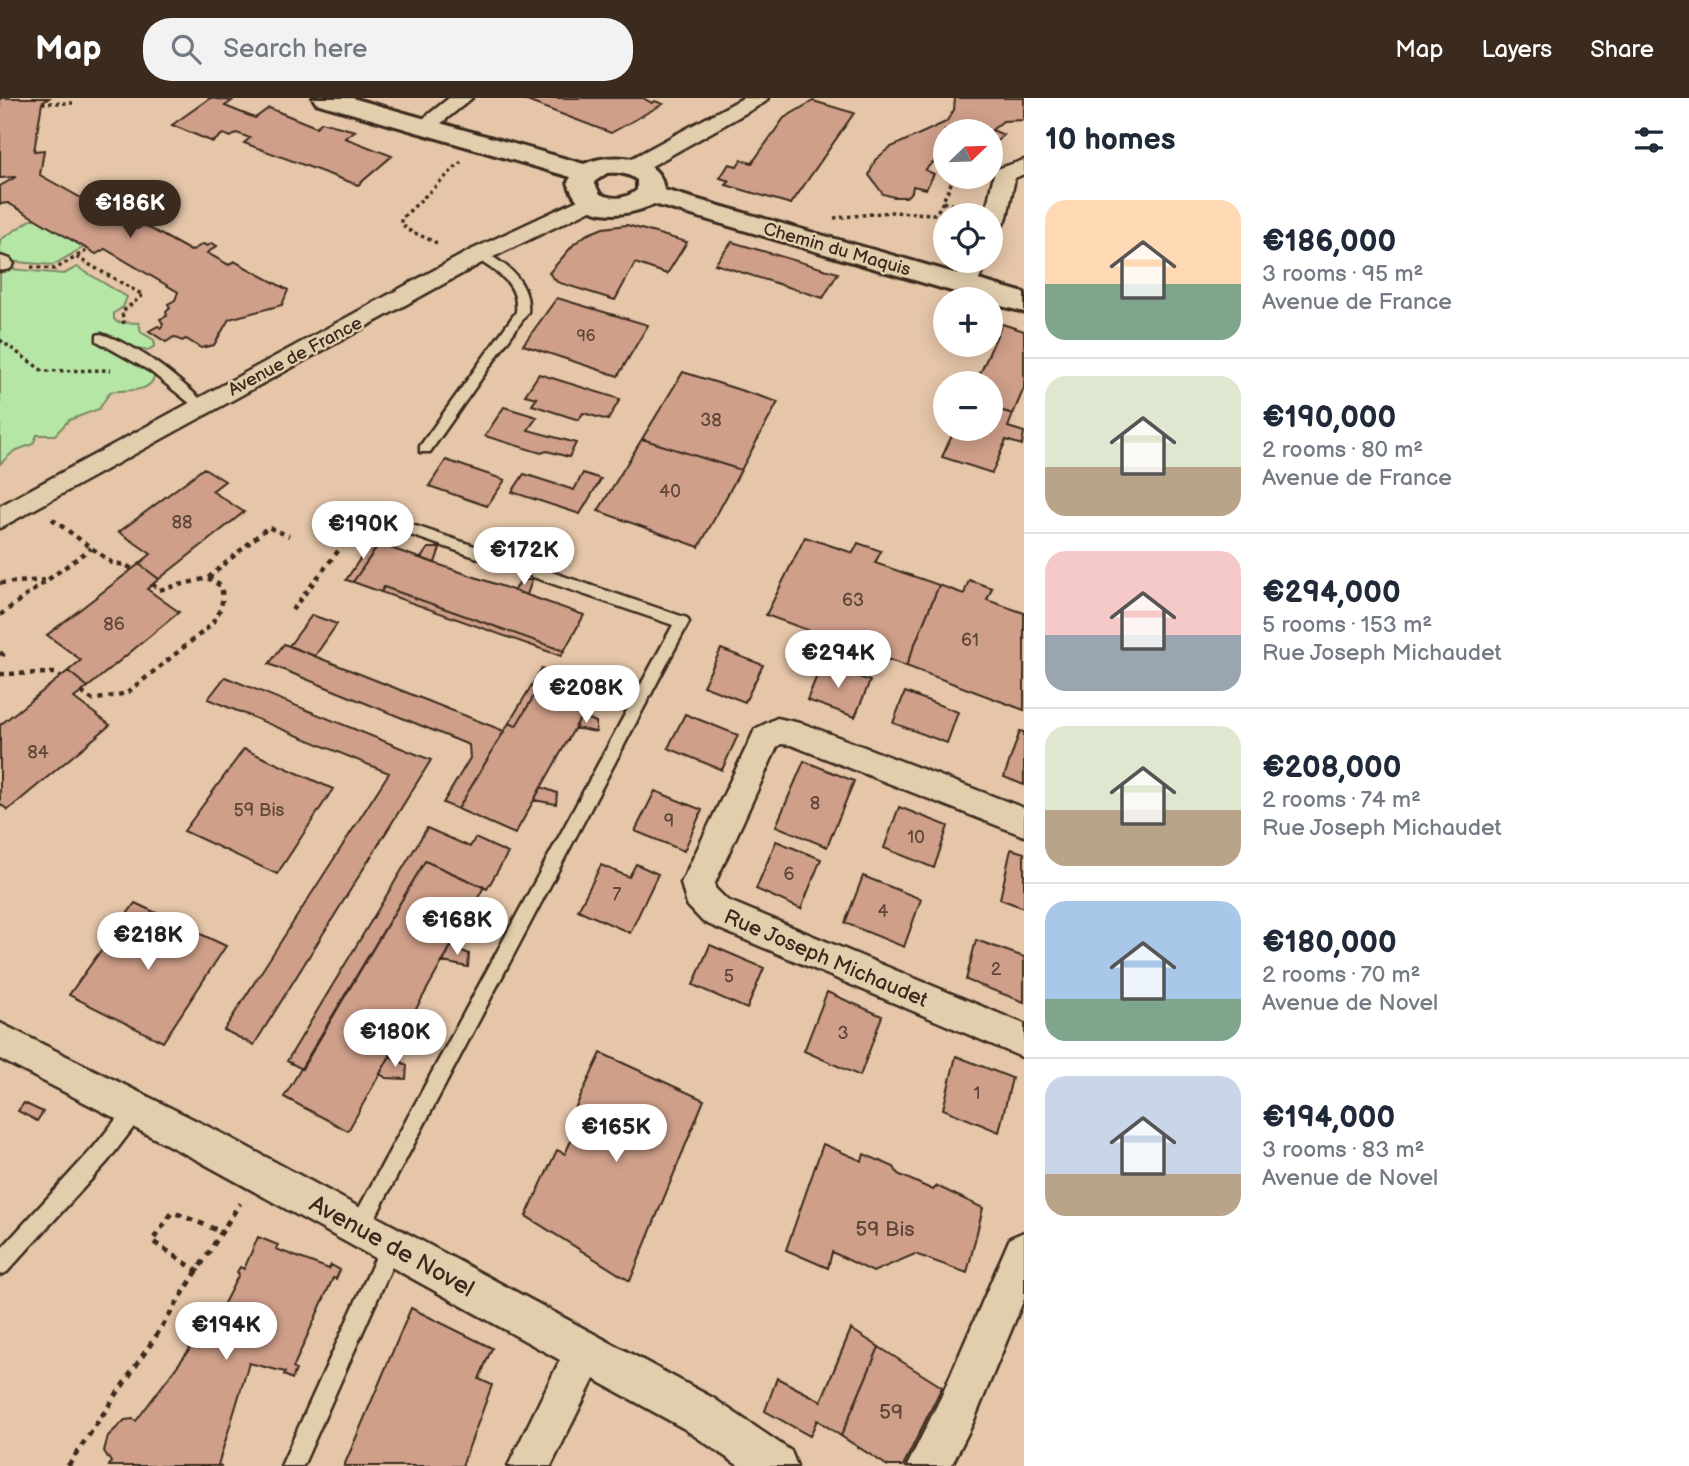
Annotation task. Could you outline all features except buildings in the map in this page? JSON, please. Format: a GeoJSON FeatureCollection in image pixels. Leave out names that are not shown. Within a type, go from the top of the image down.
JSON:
{"type":"FeatureCollection","features":[{"type":"Feature","properties":{"kind":"street"},"geometry":{"type":"LineString","coordinates":[[324,98],[587,173]]}},
{"type":"Feature","properties":{"kind":"street"},"geometry":{"type":"LineString","coordinates":[[426,126],[462,98]]}},
{"type":"Feature","properties":{"kind":"street"},"geometry":{"type":"LineString","coordinates":[[633,167],[758,98]]}},
{"type":"Feature","properties":{"kind":"street"},"geometry":{"type":"LineString","coordinates":[[610,164],[633,167],[650,178],[653,185],[650,194],[637,203],[614,206],[593,200],[582,188],[581,182],[587,173],[610,164]]}},
{"type":"Feature","properties":{"kind":"street"},"geometry":{"type":"LineString","coordinates":[[999,203],[1005,174],[1024,166]]}},
{"type":"Feature","properties":{"kind":"street","name":"Chemin du Maquis"},"geometry":{"type":"LineString","coordinates":[[650,194],[933,260]]}},
{"type":"Feature","properties":{"kind":"street","name":"Avenue de France"},"geometry":{"type":"LineString","coordinates":[[0,518],[479,255],[593,200]]}},
{"type":"Feature","properties":{"kind":"street","name":"Chemin du Maquis"},"geometry":{"type":"LineString","coordinates":[[978,273],[1024,303]]}},
{"type":"Feature","properties":{"kind":"street","name":"Rue Joseph Michaudet"},"geometry":{"type":"LineString","coordinates":[[1024,822],[793,733],[777,731],[766,738],[698,883],[699,894],[705,904],[715,911],[1024,1041]]}},
{"type":"Feature","properties":{"kind":"street","name":"Avenue de Novel"},"geometry":{"type":"LineString","coordinates":[[0,1040],[136,1109],[698,1413],[776,1466]]}},
{"type":"Feature","properties":{"kind":"street"},"geometry":{"type":"LineString","coordinates":[[928,1466],[957,1410],[1024,1252]]}},
{"type":"Feature","properties":{"kind":"street"},"geometry":{"type":"LineString","coordinates":[[529,1466],[585,1353]]}},
{"type":"Feature","properties":{"kind":"lane"},"geometry":{"type":"LineString","coordinates":[[425,449],[522,312],[523,293],[518,284],[479,255]]}},
{"type":"Feature","properties":{"kind":"lane"},"geometry":{"type":"LineString","coordinates":[[101,338],[142,359],[179,385],[201,406]]}},
{"type":"Feature","properties":{"kind":"lane"},"geometry":{"type":"LineString","coordinates":[[292,1466],[375,1237],[682,621],[395,524]]}},
{"type":"Feature","properties":{"kind":"lane"},"geometry":{"type":"LineString","coordinates":[[0,1265],[101,1154],[136,1109]]}},
{"type":"Feature","properties":{"kind":"path"},"geometry":{"type":"LineString","coordinates":[[42,103],[73,103]]}},
{"type":"Feature","properties":{"kind":"path"},"geometry":{"type":"LineString","coordinates":[[437,243],[408,230],[401,223],[401,219],[482,142]]}},
{"type":"Feature","properties":{"kind":"path"},"geometry":{"type":"LineString","coordinates":[[823,218],[891,212],[934,214],[940,208],[948,189]]}},
{"type":"Feature","properties":{"kind":"path"},"geometry":{"type":"LineString","coordinates":[[129,225],[150,208]]}},
{"type":"Feature","properties":{"kind":"path"},"geometry":{"type":"LineString","coordinates":[[1,263],[55,269],[88,250]]}},
{"type":"Feature","properties":{"kind":"path"},"geometry":{"type":"LineString","coordinates":[[76,257],[143,295],[122,312]]}},
{"type":"Feature","properties":{"kind":"path"},"geometry":{"type":"LineString","coordinates":[[0,340],[43,371],[124,370]]}},
{"type":"Feature","properties":{"kind":"path"},"geometry":{"type":"LineString","coordinates":[[29,502],[112,563],[126,565],[132,569]]}},
{"type":"Feature","properties":{"kind":"path"},"geometry":{"type":"LineString","coordinates":[[292,610],[353,532],[371,524],[387,527],[395,524]]}},
{"type":"Feature","properties":{"kind":"path"},"geometry":{"type":"LineString","coordinates":[[152,584],[159,590],[208,578],[268,527],[289,536]]}},
{"type":"Feature","properties":{"kind":"path"},"geometry":{"type":"LineString","coordinates":[[0,615],[91,548]]}},
{"type":"Feature","properties":{"kind":"path"},"geometry":{"type":"LineString","coordinates":[[81,692],[93,700],[127,693],[210,626],[219,614],[223,596],[221,586],[208,578]]}},
{"type":"Feature","properties":{"kind":"path"},"geometry":{"type":"LineString","coordinates":[[0,583],[47,580]]}},
{"type":"Feature","properties":{"kind":"path"},"geometry":{"type":"LineString","coordinates":[[0,674],[55,673],[60,677]]}},
{"type":"Feature","properties":{"kind":"path"},"geometry":{"type":"LineString","coordinates":[[68,1466],[119,1394],[199,1272],[222,1232],[173,1212],[152,1241],[199,1272]]}},
{"type":"Feature","properties":{"kind":"green space"},"geometry":{"type":"Polygon","coordinates":[[[34,218],[84,247],[53,265],[5,261],[0,257],[0,240],[34,218]]]}},
{"type":"Feature","properties":{"kind":"green space"},"geometry":{"type":"Polygon","coordinates":[[[77,267],[127,297],[123,307],[114,313],[114,319],[117,322],[139,323],[141,332],[154,340],[155,346],[148,350],[102,341],[111,351],[155,373],[153,380],[138,390],[110,392],[99,409],[69,420],[55,435],[37,435],[33,444],[14,451],[0,464],[0,268],[64,274],[77,267]]]}}]}
